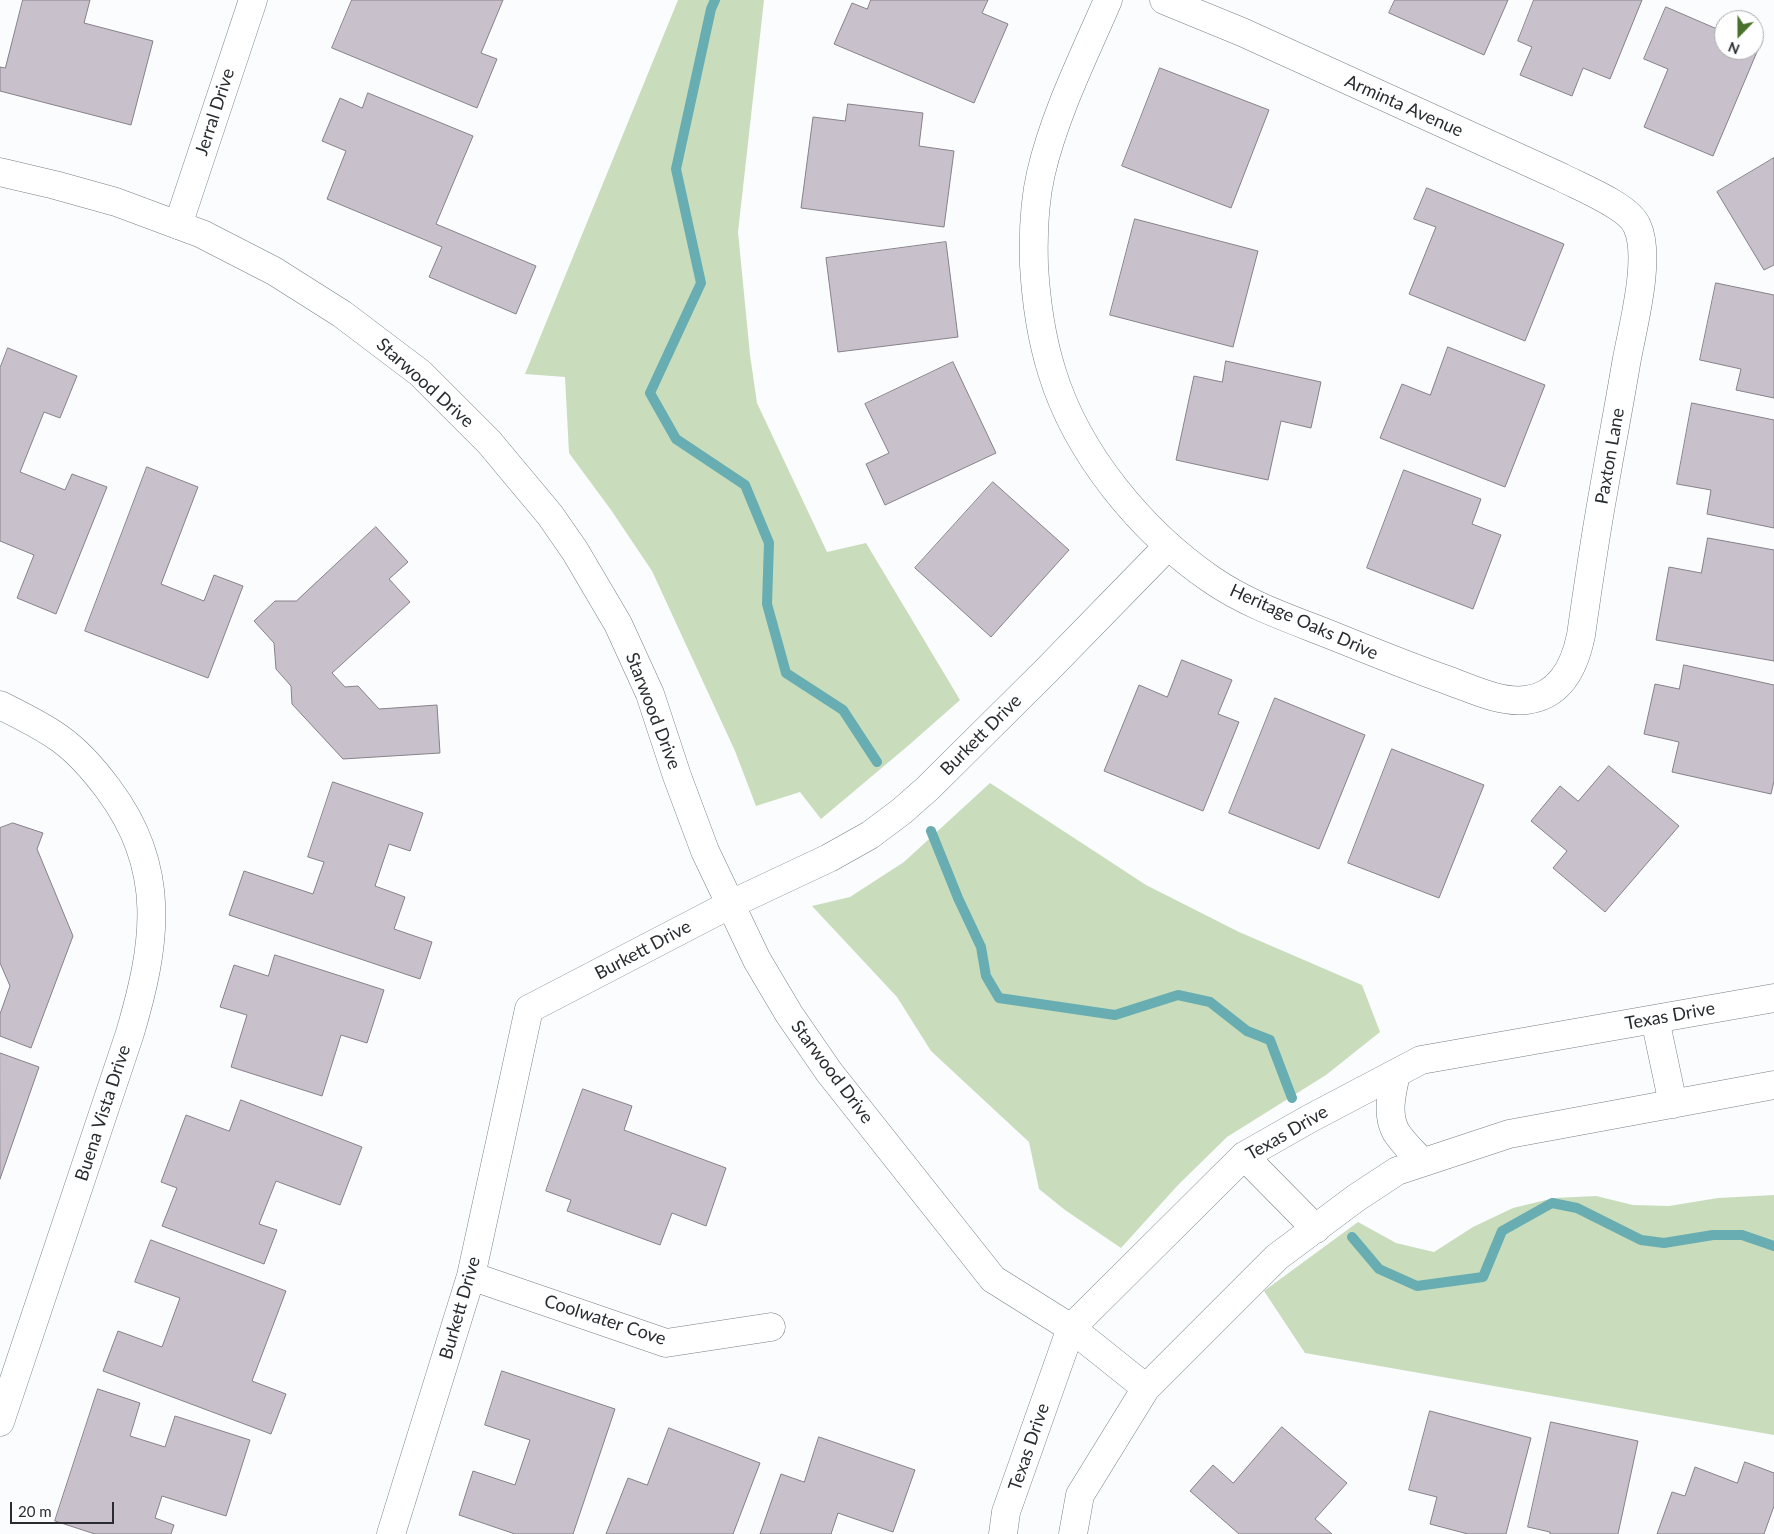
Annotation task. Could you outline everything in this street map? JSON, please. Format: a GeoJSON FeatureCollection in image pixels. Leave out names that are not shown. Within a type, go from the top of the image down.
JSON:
{"type":"FeatureCollection","features":[{"type":"Feature","properties":{"kind":"street","name":"Jerral Drive"},"geometry":{"type":"LineString","coordinates":[[178,225],[253,0]]}},
{"type":"Feature","properties":{"kind":"street","name":"Heritage Oaks Drive"},"geometry":{"type":"LineString","coordinates":[[1108,0],[1055,124],[1041,174],[1034,229],[1035,285],[1039,316],[1052,374],[1085,444],[1116,488],[1168,546],[1213,580],[1256,605],[1384,657],[1484,694],[1526,700],[1540,697],[1560,684]]}},
{"type":"Feature","properties":{"kind":"street","name":"Arminta Avenue"},"geometry":{"type":"LineString","coordinates":[[1164,0],[1251,36],[1561,177],[1625,212],[1636,224]]}},
{"type":"Feature","properties":{"kind":"street","name":"Starwood Drive"},"geometry":{"type":"LineString","coordinates":[[0,172],[87,194],[178,225],[237,251],[274,271],[313,294],[374,336],[420,373],[489,442],[550,515],[592,577],[629,647],[650,694],[688,808],[729,905],[777,994],[829,1072],[993,1279],[1071,1328],[1146,1388]]}},
{"type":"Feature","properties":{"kind":"street","name":"Paxton Lane"},"geometry":{"type":"LineString","coordinates":[[1560,684],[1567,675],[1578,652],[1600,512],[1637,304],[1642,265],[1642,240],[1636,224]]}},
{"type":"Feature","properties":{"kind":"street","name":"Burkett Drive"},"geometry":{"type":"LineString","coordinates":[[391,1534],[471,1276],[529,1009],[729,905],[829,858],[870,835],[902,811],[1026,690],[1168,546]]}},
{"type":"Feature","properties":{"kind":"street","name":"Buena Vista Drive"},"geometry":{"type":"LineString","coordinates":[[0,705],[34,722],[60,739],[86,762],[117,801],[139,842],[150,881],[151,926],[142,992],[130,1033],[0,1422]]}},
{"type":"Feature","properties":{"kind":"street","name":"Texas Drive"},"geometry":{"type":"LineString","coordinates":[[1004,1534],[1006,1512],[1071,1328],[1244,1156],[1308,1119],[1421,1060],[1774,998]]}},
{"type":"Feature","properties":{"kind":"street"},"geometry":{"type":"LineString","coordinates":[[1655,1019],[1673,1104]]}},
{"type":"Feature","properties":{"kind":"street"},"geometry":{"type":"LineString","coordinates":[[1396,1074],[1390,1101],[1391,1117],[1396,1132],[1422,1162]]}},
{"type":"Feature","properties":{"kind":"street"},"geometry":{"type":"LineString","coordinates":[[1073,1534],[1080,1495],[1146,1388],[1277,1257],[1356,1198],[1397,1171],[1509,1134],[1774,1085]]}},
{"type":"Feature","properties":{"kind":"street"},"geometry":{"type":"LineString","coordinates":[[1244,1156],[1316,1228]]}},
{"type":"Feature","properties":{"kind":"street","name":"Coolwater Cove"},"geometry":{"type":"LineString","coordinates":[[471,1276],[666,1344],[772,1327]]}},
{"type":"Feature","properties":{"kind":"green space"},"geometry":{"type":"Polygon","coordinates":[[[678,0],[764,0],[738,232],[750,355],[757,403],[827,552],[866,543],[960,700],[821,819],[800,792],[756,806],[735,751],[652,571],[611,510],[569,453],[565,377],[525,374],[678,0]]]}},
{"type":"Feature","properties":{"kind":"green space"},"geometry":{"type":"Polygon","coordinates":[[[990,783],[1146,885],[1239,932],[1362,985],[1380,1032],[1326,1075],[1227,1137],[1178,1185],[1121,1248],[1065,1210],[1039,1189],[1029,1142],[931,1051],[897,997],[812,906],[850,897],[904,862],[990,783]]]}},
{"type":"Feature","properties":{"kind":"green space"},"geometry":{"type":"Polygon","coordinates":[[[1774,1195],[1774,1435],[1305,1353],[1264,1291],[1358,1222],[1396,1243],[1434,1252],[1473,1227],[1513,1208],[1554,1198],[1596,1196],[1633,1205],[1669,1206],[1718,1198],[1774,1195]]]}},
{"type":"Feature","properties":{"kind":"building"},"geometry":{"type":"Polygon","coordinates":[[[23,0],[90,0],[84,23],[153,41],[131,125],[0,91],[0,67],[5,68],[23,0]]]}},
{"type":"Feature","properties":{"kind":"building"},"geometry":{"type":"Polygon","coordinates":[[[352,0],[503,0],[481,53],[497,59],[477,108],[332,48],[352,0]]]}},
{"type":"Feature","properties":{"kind":"building"},"geometry":{"type":"Polygon","coordinates":[[[871,0],[988,0],[982,13],[1008,24],[974,103],[834,44],[852,3],[867,9],[871,0]]]}},
{"type":"Feature","properties":{"kind":"building"},"geometry":{"type":"Polygon","coordinates":[[[1395,0],[1508,0],[1484,55],[1389,13],[1395,0]]]}},
{"type":"Feature","properties":{"kind":"building"},"geometry":{"type":"Polygon","coordinates":[[[1534,0],[1642,0],[1610,79],[1583,68],[1572,96],[1520,75],[1532,47],[1518,41],[1534,0]]]}},
{"type":"Feature","properties":{"kind":"building"},"geometry":{"type":"Polygon","coordinates":[[[1666,7],[1714,28],[1714,60],[1754,60],[1713,156],[1644,127],[1668,69],[1644,59],[1666,7]]]}},
{"type":"Feature","properties":{"kind":"building"},"geometry":{"type":"Polygon","coordinates":[[[1160,68],[1269,110],[1231,208],[1122,166],[1160,68]]]}},
{"type":"Feature","properties":{"kind":"building"},"geometry":{"type":"Polygon","coordinates":[[[368,93],[473,136],[436,224],[536,266],[516,314],[429,277],[442,247],[327,199],[346,151],[322,141],[340,98],[362,108],[368,93]]]}},
{"type":"Feature","properties":{"kind":"building"},"geometry":{"type":"Polygon","coordinates":[[[848,104],[923,113],[919,146],[954,151],[944,227],[801,208],[813,117],[845,121],[848,104]]]}},
{"type":"Feature","properties":{"kind":"building"},"geometry":{"type":"Polygon","coordinates":[[[1774,158],[1774,265],[1764,270],[1717,192],[1774,158]]]}},
{"type":"Feature","properties":{"kind":"building"},"geometry":{"type":"Polygon","coordinates":[[[1427,188],[1564,244],[1525,341],[1409,294],[1436,227],[1414,219],[1427,188]]]}},
{"type":"Feature","properties":{"kind":"building"},"geometry":{"type":"Polygon","coordinates":[[[1135,219],[1258,251],[1233,347],[1110,315],[1135,219]]]}},
{"type":"Feature","properties":{"kind":"building"},"geometry":{"type":"Polygon","coordinates":[[[946,242],[958,337],[838,352],[826,258],[946,242]]]}},
{"type":"Feature","properties":{"kind":"building"},"geometry":{"type":"Polygon","coordinates":[[[1716,283],[1774,295],[1774,398],[1736,390],[1741,369],[1700,360],[1716,283]]]}},
{"type":"Feature","properties":{"kind":"building"},"geometry":{"type":"Polygon","coordinates":[[[1448,347],[1545,385],[1505,487],[1380,438],[1402,384],[1430,395],[1448,347]]]}},
{"type":"Feature","properties":{"kind":"building"},"geometry":{"type":"Polygon","coordinates":[[[8,348],[77,376],[60,418],[44,412],[20,472],[65,490],[72,474],[107,487],[56,614],[17,598],[34,555],[0,541],[0,368],[8,348]]]}},
{"type":"Feature","properties":{"kind":"building"},"geometry":{"type":"Polygon","coordinates":[[[1226,361],[1321,382],[1311,428],[1281,421],[1268,480],[1176,460],[1194,376],[1222,382],[1226,361]]]}},
{"type":"Feature","properties":{"kind":"building"},"geometry":{"type":"Polygon","coordinates":[[[953,362],[996,453],[885,505],[866,464],[889,453],[865,404],[953,362]]]}},
{"type":"Feature","properties":{"kind":"building"},"geometry":{"type":"Polygon","coordinates":[[[1692,403],[1774,420],[1774,528],[1707,514],[1711,490],[1677,484],[1692,403]]]}},
{"type":"Feature","properties":{"kind":"building"},"geometry":{"type":"Polygon","coordinates":[[[147,467],[198,487],[161,584],[204,601],[214,575],[243,586],[208,678],[85,631],[147,467]]]}},
{"type":"Feature","properties":{"kind":"building"},"geometry":{"type":"Polygon","coordinates":[[[1404,470],[1481,499],[1472,524],[1501,535],[1473,609],[1367,568],[1404,470]]]}},
{"type":"Feature","properties":{"kind":"building"},"geometry":{"type":"Polygon","coordinates":[[[993,482],[1069,550],[991,637],[915,568],[993,482]]]}},
{"type":"Feature","properties":{"kind":"building"},"geometry":{"type":"Polygon","coordinates":[[[376,527],[408,562],[389,579],[410,602],[332,673],[345,687],[358,686],[379,709],[437,705],[440,753],[343,759],[292,704],[291,686],[276,669],[274,643],[254,621],[275,601],[296,601],[376,527]]]}},
{"type":"Feature","properties":{"kind":"building"},"geometry":{"type":"Polygon","coordinates":[[[1708,538],[1774,550],[1774,661],[1656,640],[1669,567],[1701,573],[1708,538]]]}},
{"type":"Feature","properties":{"kind":"building"},"geometry":{"type":"Polygon","coordinates":[[[1182,660],[1232,680],[1218,714],[1239,722],[1203,811],[1104,771],[1139,685],[1167,697],[1182,660]]]}},
{"type":"Feature","properties":{"kind":"building"},"geometry":{"type":"Polygon","coordinates":[[[1684,665],[1774,685],[1774,781],[1771,794],[1672,772],[1679,742],[1644,734],[1655,684],[1679,689],[1684,665]]]}},
{"type":"Feature","properties":{"kind":"building"},"geometry":{"type":"Polygon","coordinates":[[[1275,698],[1365,735],[1319,849],[1229,813],[1275,698]]]}},
{"type":"Feature","properties":{"kind":"building"},"geometry":{"type":"Polygon","coordinates":[[[1392,749],[1484,785],[1439,898],[1348,863],[1392,749]]]}},
{"type":"Feature","properties":{"kind":"building"},"geometry":{"type":"Polygon","coordinates":[[[1609,766],[1679,826],[1605,912],[1553,868],[1567,851],[1531,821],[1560,786],[1578,801],[1609,766]]]}},
{"type":"Feature","properties":{"kind":"building"},"geometry":{"type":"Polygon","coordinates":[[[333,782],[423,813],[410,851],[389,844],[375,886],[405,897],[394,929],[432,942],[420,979],[229,915],[244,871],[313,894],[324,862],[308,857],[333,782]]]}},
{"type":"Feature","properties":{"kind":"building"},"geometry":{"type":"Polygon","coordinates":[[[13,823],[43,833],[37,849],[73,936],[31,1048],[0,1036],[0,1014],[10,986],[0,963],[0,828],[13,823]]]}},
{"type":"Feature","properties":{"kind":"building"},"geometry":{"type":"Polygon","coordinates":[[[275,955],[384,990],[367,1043],[341,1035],[322,1096],[231,1067],[247,1015],[220,1007],[234,965],[268,976],[275,955]]]}},
{"type":"Feature","properties":{"kind":"building"},"geometry":{"type":"Polygon","coordinates":[[[0,1053],[39,1067],[0,1179],[0,1053]]]}},
{"type":"Feature","properties":{"kind":"building"},"geometry":{"type":"Polygon","coordinates":[[[583,1089],[632,1106],[624,1130],[726,1168],[706,1226],[672,1213],[660,1245],[567,1211],[571,1200],[546,1191],[583,1089]]]}},
{"type":"Feature","properties":{"kind":"building"},"geometry":{"type":"Polygon","coordinates":[[[241,1100],[362,1147],[340,1205],[276,1181],[259,1224],[277,1230],[264,1264],[162,1226],[177,1188],[161,1182],[186,1115],[229,1131],[241,1100]]]}},
{"type":"Feature","properties":{"kind":"building"},"geometry":{"type":"Polygon","coordinates":[[[151,1240],[286,1291],[252,1381],[286,1394],[271,1434],[103,1371],[118,1331],[162,1347],[180,1298],[135,1282],[151,1240]]]}},
{"type":"Feature","properties":{"kind":"building"},"geometry":{"type":"Polygon","coordinates":[[[502,1371],[615,1409],[573,1534],[515,1534],[459,1515],[473,1471],[515,1485],[530,1440],[485,1425],[502,1371]]]}},
{"type":"Feature","properties":{"kind":"building"},"geometry":{"type":"Polygon","coordinates":[[[98,1389],[140,1403],[130,1436],[165,1447],[175,1416],[250,1440],[226,1516],[162,1496],[155,1518],[174,1525],[171,1534],[95,1534],[55,1521],[98,1389]]]}},
{"type":"Feature","properties":{"kind":"building"},"geometry":{"type":"Polygon","coordinates":[[[1430,1411],[1531,1438],[1506,1534],[1468,1534],[1430,1524],[1437,1497],[1409,1490],[1430,1411]]]}},
{"type":"Feature","properties":{"kind":"building"},"geometry":{"type":"Polygon","coordinates":[[[1551,1422],[1638,1441],[1618,1534],[1550,1534],[1550,1532],[1528,1527],[1551,1422]]]}},
{"type":"Feature","properties":{"kind":"building"},"geometry":{"type":"Polygon","coordinates":[[[1282,1427],[1347,1483],[1315,1519],[1332,1534],[1239,1534],[1190,1491],[1213,1465],[1233,1483],[1282,1427]]]}},
{"type":"Feature","properties":{"kind":"building"},"geometry":{"type":"Polygon","coordinates":[[[669,1428],[760,1463],[733,1534],[606,1534],[628,1478],[647,1485],[669,1428]]]}},
{"type":"Feature","properties":{"kind":"building"},"geometry":{"type":"Polygon","coordinates":[[[819,1437],[915,1470],[893,1532],[838,1513],[831,1534],[760,1534],[781,1474],[804,1482],[819,1437]]]}},
{"type":"Feature","properties":{"kind":"building"},"geometry":{"type":"Polygon","coordinates":[[[1745,1462],[1774,1473],[1774,1506],[1764,1534],[1657,1534],[1672,1492],[1685,1496],[1695,1467],[1737,1483],[1745,1462]]]}},
{"type":"Feature","properties":{"kind":"waterway"},"geometry":{"type":"LineString","coordinates":[[715,0],[711,9],[676,169],[701,283],[650,393],[676,439],[745,485],[769,543],[767,604],[786,673],[843,710],[877,762]]}},
{"type":"Feature","properties":{"kind":"waterway"},"geometry":{"type":"LineString","coordinates":[[931,831],[958,898],[981,947],[986,976],[999,998],[1115,1015],[1178,995],[1210,1002],[1247,1031],[1270,1040],[1292,1098]]}},
{"type":"Feature","properties":{"kind":"waterway"},"geometry":{"type":"LineString","coordinates":[[1352,1237],[1379,1269],[1417,1286],[1483,1277],[1502,1231],[1552,1203],[1577,1208],[1641,1240],[1664,1243],[1713,1235],[1742,1235],[1774,1246]]}}]}
